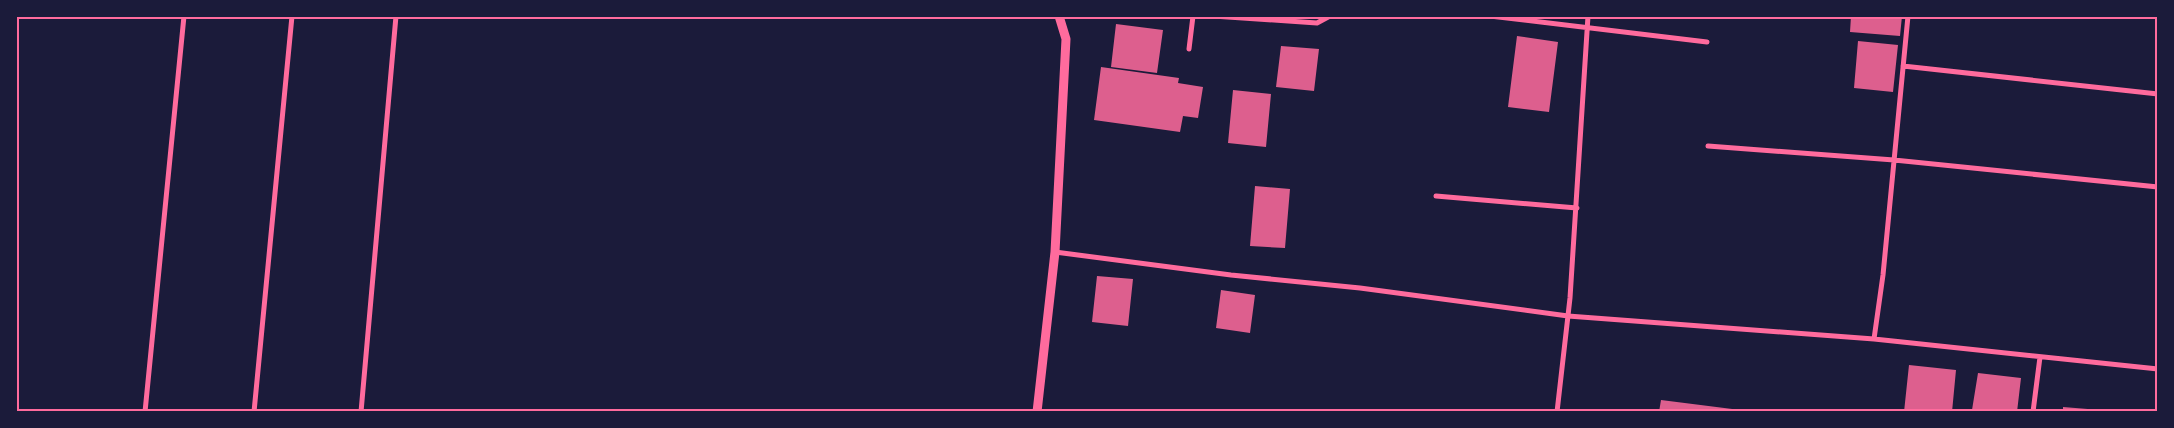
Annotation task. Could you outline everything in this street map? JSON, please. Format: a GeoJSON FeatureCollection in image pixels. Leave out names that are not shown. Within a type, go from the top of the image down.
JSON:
{"type":"FeatureCollection","features":[{"type":"Feature","properties":{"kind":"street"},"geometry":{"type":"LineString","coordinates":[[145,412],[184,16]]}},
{"type":"Feature","properties":{"kind":"street"},"geometry":{"type":"LineString","coordinates":[[254,412],[292,16]]}},
{"type":"Feature","properties":{"kind":"street"},"geometry":{"type":"LineString","coordinates":[[361,412],[396,16]]}},
{"type":"Feature","properties":{"kind":"street"},"geometry":{"type":"LineString","coordinates":[[1037,412],[1055,252],[1066,39],[1059,16]]}},
{"type":"Feature","properties":{"kind":"street"},"geometry":{"type":"LineString","coordinates":[[1190,50],[1193,16]]}},
{"type":"Feature","properties":{"kind":"street"},"geometry":{"type":"LineString","coordinates":[[1213,16],[1317,22],[1330,16]]}},
{"type":"Feature","properties":{"kind":"street"},"geometry":{"type":"LineString","coordinates":[[1490,16],[1707,42]]}},
{"type":"Feature","properties":{"kind":"street"},"geometry":{"type":"LineString","coordinates":[[1558,412],[1568,316],[1588,16]]}},
{"type":"Feature","properties":{"kind":"street"},"geometry":{"type":"LineString","coordinates":[[1874,339],[1883,275],[1908,16]]}},
{"type":"Feature","properties":{"kind":"street"},"geometry":{"type":"LineString","coordinates":[[1903,66],[2158,94]]}},
{"type":"Feature","properties":{"kind":"street"},"geometry":{"type":"LineString","coordinates":[[1708,146],[1894,160],[2158,187]]}},
{"type":"Feature","properties":{"kind":"street"},"geometry":{"type":"LineString","coordinates":[[1436,196],[1576,208]]}},
{"type":"Feature","properties":{"kind":"street"},"geometry":{"type":"LineString","coordinates":[[1055,252],[1231,275],[1360,288],[1568,316],[1874,339],[2158,369]]}},
{"type":"Feature","properties":{"kind":"street"},"geometry":{"type":"LineString","coordinates":[[2033,412],[2040,358]]}},
{"type":"Feature","properties":{"kind":"building"},"geometry":{"type":"Polygon","coordinates":[[[1851,16],[1902,16],[1900,36],[1850,32],[1851,16]]]}},
{"type":"Feature","properties":{"kind":"building"},"geometry":{"type":"Polygon","coordinates":[[[1116,24],[1163,30],[1157,73],[1111,67],[1116,24]]]}},
{"type":"Feature","properties":{"kind":"building"},"geometry":{"type":"Polygon","coordinates":[[[1517,36],[1558,42],[1549,112],[1508,107],[1517,36]]]}},
{"type":"Feature","properties":{"kind":"building"},"geometry":{"type":"Polygon","coordinates":[[[1858,41],[1898,45],[1893,92],[1854,88],[1858,41]]]}},
{"type":"Feature","properties":{"kind":"building"},"geometry":{"type":"Polygon","coordinates":[[[1281,46],[1319,49],[1314,91],[1276,87],[1281,46]]]}},
{"type":"Feature","properties":{"kind":"building"},"geometry":{"type":"Polygon","coordinates":[[[1101,67],[1179,78],[1178,83],[1203,87],[1198,118],[1183,116],[1180,132],[1094,120],[1101,67]]]}},
{"type":"Feature","properties":{"kind":"building"},"geometry":{"type":"Polygon","coordinates":[[[1233,90],[1271,94],[1266,147],[1228,143],[1233,90]]]}},
{"type":"Feature","properties":{"kind":"building"},"geometry":{"type":"Polygon","coordinates":[[[1255,186],[1290,189],[1285,248],[1250,246],[1255,186]]]}},
{"type":"Feature","properties":{"kind":"building"},"geometry":{"type":"Polygon","coordinates":[[[1097,276],[1133,279],[1128,326],[1092,322],[1097,276]]]}},
{"type":"Feature","properties":{"kind":"building"},"geometry":{"type":"Polygon","coordinates":[[[1221,290],[1255,295],[1250,333],[1216,328],[1221,290]]]}},
{"type":"Feature","properties":{"kind":"building"},"geometry":{"type":"Polygon","coordinates":[[[1909,365],[1956,370],[1952,412],[1904,412],[1909,365]]]}},
{"type":"Feature","properties":{"kind":"building"},"geometry":{"type":"Polygon","coordinates":[[[1978,373],[2021,378],[2017,412],[1972,410],[1978,373]]]}},
{"type":"Feature","properties":{"kind":"building"},"geometry":{"type":"Polygon","coordinates":[[[1661,400],[1748,411],[1748,412],[1659,412],[1661,400]]]}},
{"type":"Feature","properties":{"kind":"building"},"geometry":{"type":"Polygon","coordinates":[[[2063,407],[2100,410],[2100,412],[2063,412],[2063,407]]]}}]}
